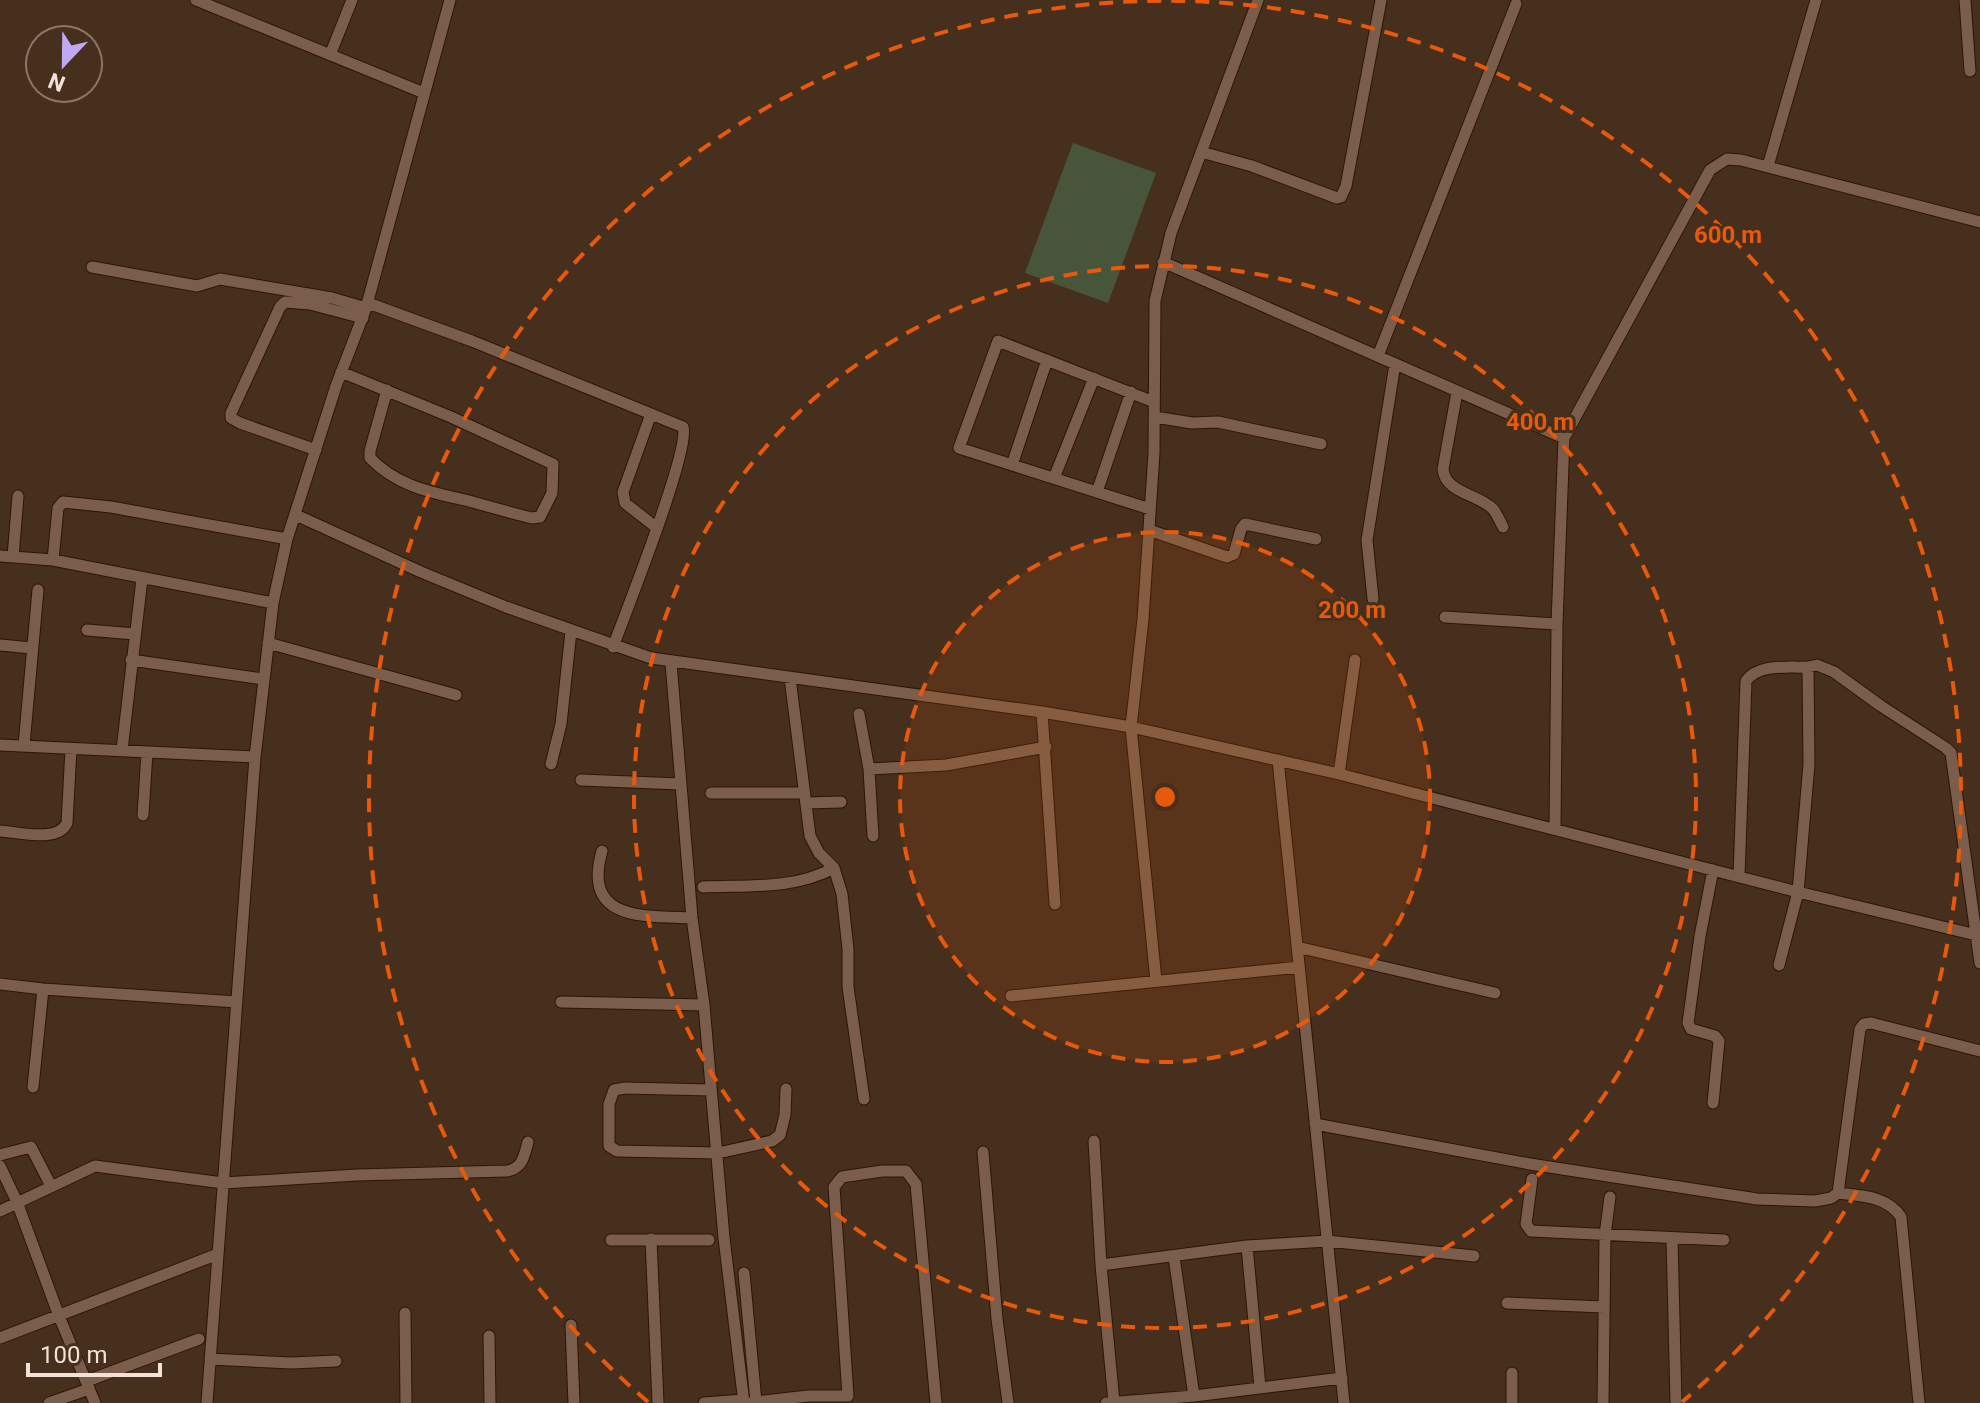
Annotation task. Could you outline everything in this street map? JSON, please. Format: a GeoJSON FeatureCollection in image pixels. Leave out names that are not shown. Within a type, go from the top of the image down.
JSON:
{"type":"FeatureCollection","features":[{"type":"Feature","properties":{"kind":"street"},"geometry":{"type":"LineString","coordinates":[[196,0],[424,93]]}},
{"type":"Feature","properties":{"kind":"street"},"geometry":{"type":"LineString","coordinates":[[330,55],[352,0]]}},
{"type":"Feature","properties":{"kind":"street"},"geometry":{"type":"LineString","coordinates":[[207,1403],[255,757],[273,603],[287,539],[341,372],[366,310],[450,0]]}},
{"type":"Feature","properties":{"kind":"street"},"geometry":{"type":"LineString","coordinates":[[1156,981],[1131,727],[1149,530],[1155,417],[1155,301],[1163,262],[1258,0]]}},
{"type":"Feature","properties":{"kind":"street"},"geometry":{"type":"LineString","coordinates":[[1201,152],[1341,197],[1346,186],[1381,0]]}},
{"type":"Feature","properties":{"kind":"street"},"geometry":{"type":"LineString","coordinates":[[1768,166],[1816,0]]}},
{"type":"Feature","properties":{"kind":"street"},"geometry":{"type":"LineString","coordinates":[[1965,0],[1970,71]]}},
{"type":"Feature","properties":{"kind":"street"},"geometry":{"type":"LineString","coordinates":[[1378,356],[1516,4]]}},
{"type":"Feature","properties":{"kind":"street"},"geometry":{"type":"LineString","coordinates":[[1555,828],[1557,624],[1564,438],[1710,170],[1727,159],[1768,166],[1980,222]]}},
{"type":"Feature","properties":{"kind":"street"},"geometry":{"type":"LineString","coordinates":[[1163,262],[1564,438]]}},
{"type":"Feature","properties":{"kind":"street"},"geometry":{"type":"LineString","coordinates":[[92,267],[197,286],[220,279],[332,298],[472,341],[680,425],[685,433],[657,528],[613,647]]}},
{"type":"Feature","properties":{"kind":"street"},"geometry":{"type":"LineString","coordinates":[[316,450],[240,423],[231,418],[231,413],[285,302],[366,310]]}},
{"type":"Feature","properties":{"kind":"street"},"geometry":{"type":"LineString","coordinates":[[1150,509],[959,448],[998,341],[1154,402]]}},
{"type":"Feature","properties":{"kind":"street"},"geometry":{"type":"LineString","coordinates":[[1012,465],[1047,360]]}},
{"type":"Feature","properties":{"kind":"street"},"geometry":{"type":"LineString","coordinates":[[1373,599],[1367,540],[1395,364]]}},
{"type":"Feature","properties":{"kind":"street"},"geometry":{"type":"LineString","coordinates":[[341,372],[387,390],[553,464],[552,493],[540,517],[532,518],[427,492],[379,467],[370,458],[370,451],[387,390]]}},
{"type":"Feature","properties":{"kind":"street"},"geometry":{"type":"LineString","coordinates":[[1054,478],[1094,378]]}},
{"type":"Feature","properties":{"kind":"street"},"geometry":{"type":"LineString","coordinates":[[1097,492],[1131,392]]}},
{"type":"Feature","properties":{"kind":"street"},"geometry":{"type":"LineString","coordinates":[[1457,392],[1444,478],[1455,488],[1495,511],[1503,527]]}},
{"type":"Feature","properties":{"kind":"street"},"geometry":{"type":"LineString","coordinates":[[651,414],[623,498],[625,503],[657,528]]}},
{"type":"Feature","properties":{"kind":"street"},"geometry":{"type":"LineString","coordinates":[[1155,417],[1192,423],[1218,422],[1321,444]]}},
{"type":"Feature","properties":{"kind":"street"},"geometry":{"type":"LineString","coordinates":[[13,557],[18,496]]}},
{"type":"Feature","properties":{"kind":"street"},"geometry":{"type":"LineString","coordinates":[[53,560],[58,508],[63,502],[111,507],[287,539]]}},
{"type":"Feature","properties":{"kind":"street"},"geometry":{"type":"LineString","coordinates":[[296,515],[421,572],[613,647],[671,663],[1042,712],[1131,727],[1339,774],[1979,936]]}},
{"type":"Feature","properties":{"kind":"street"},"geometry":{"type":"LineString","coordinates":[[1149,530],[1227,557],[1234,554],[1245,524],[1316,539]]}},
{"type":"Feature","properties":{"kind":"street"},"geometry":{"type":"LineString","coordinates":[[0,556],[53,560],[273,603]]}},
{"type":"Feature","properties":{"kind":"street"},"geometry":{"type":"LineString","coordinates":[[122,750],[142,579]]}},
{"type":"Feature","properties":{"kind":"street"},"geometry":{"type":"LineString","coordinates":[[24,745],[38,590]]}},
{"type":"Feature","properties":{"kind":"street"},"geometry":{"type":"LineString","coordinates":[[1445,617],[1557,624]]}},
{"type":"Feature","properties":{"kind":"street"},"geometry":{"type":"LineString","coordinates":[[87,630],[135,634]]}},
{"type":"Feature","properties":{"kind":"street"},"geometry":{"type":"LineString","coordinates":[[551,764],[561,724],[571,631]]}},
{"type":"Feature","properties":{"kind":"street"},"geometry":{"type":"LineString","coordinates":[[268,643],[456,695]]}},
{"type":"Feature","properties":{"kind":"street"},"geometry":{"type":"LineString","coordinates":[[0,645],[32,648]]}},
{"type":"Feature","properties":{"kind":"street"},"geometry":{"type":"LineString","coordinates":[[131,660],[263,679]]}},
{"type":"Feature","properties":{"kind":"street"},"geometry":{"type":"LineString","coordinates":[[1339,774],[1355,660]]}},
{"type":"Feature","properties":{"kind":"street"},"geometry":{"type":"LineString","coordinates":[[671,663],[692,918],[704,1005],[724,1238],[747,1402]]}},
{"type":"Feature","properties":{"kind":"street"},"geometry":{"type":"LineString","coordinates":[[1739,877],[1746,681],[1760,669],[1817,665],[1834,672],[1951,753],[1979,936],[1980,963]]}},
{"type":"Feature","properties":{"kind":"street"},"geometry":{"type":"LineString","coordinates":[[1779,965],[1798,892],[1809,764],[1808,667]]}},
{"type":"Feature","properties":{"kind":"street"},"geometry":{"type":"LineString","coordinates":[[790,678],[810,836],[819,853],[834,868],[842,894],[848,949],[848,987],[864,1099]]}},
{"type":"Feature","properties":{"kind":"street"},"geometry":{"type":"LineString","coordinates":[[1042,712],[1055,904]]}},
{"type":"Feature","properties":{"kind":"street"},"geometry":{"type":"LineString","coordinates":[[859,714],[869,769],[873,836]]}},
{"type":"Feature","properties":{"kind":"street"},"geometry":{"type":"LineString","coordinates":[[0,745],[255,757]]}},
{"type":"Feature","properties":{"kind":"street"},"geometry":{"type":"LineString","coordinates":[[869,769],[969,762],[1046,747]]}},
{"type":"Feature","properties":{"kind":"street"},"geometry":{"type":"LineString","coordinates":[[0,831],[54,834],[64,829],[67,823],[71,749]]}},
{"type":"Feature","properties":{"kind":"street"},"geometry":{"type":"LineString","coordinates":[[143,815],[147,752]]}},
{"type":"Feature","properties":{"kind":"street"},"geometry":{"type":"LineString","coordinates":[[1278,760],[1344,1403]]}},
{"type":"Feature","properties":{"kind":"street"},"geometry":{"type":"LineString","coordinates":[[581,780],[680,784]]}},
{"type":"Feature","properties":{"kind":"street"},"geometry":{"type":"LineString","coordinates":[[711,793],[841,802]]}},
{"type":"Feature","properties":{"kind":"street"},"geometry":{"type":"LineString","coordinates":[[602,851],[597,882],[609,904],[640,916],[692,918]]}},
{"type":"Feature","properties":{"kind":"street"},"geometry":{"type":"LineString","coordinates":[[703,887],[796,884],[834,868]]}},
{"type":"Feature","properties":{"kind":"street"},"geometry":{"type":"LineString","coordinates":[[1713,870],[1688,1023],[1691,1029],[1715,1036],[1719,1041],[1713,1103]]}},
{"type":"Feature","properties":{"kind":"street"},"geometry":{"type":"LineString","coordinates":[[1297,947],[1495,993]]}},
{"type":"Feature","properties":{"kind":"street"},"geometry":{"type":"LineString","coordinates":[[1011,996],[1299,967]]}},
{"type":"Feature","properties":{"kind":"street"},"geometry":{"type":"LineString","coordinates":[[0,984],[237,1002]]}},
{"type":"Feature","properties":{"kind":"street"},"geometry":{"type":"LineString","coordinates":[[33,1087],[43,989]]}},
{"type":"Feature","properties":{"kind":"street"},"geometry":{"type":"LineString","coordinates":[[561,1002],[704,1005]]}},
{"type":"Feature","properties":{"kind":"street"},"geometry":{"type":"LineString","coordinates":[[1838,1193],[1860,1029],[1864,1024],[1871,1023],[1980,1051]]}},
{"type":"Feature","properties":{"kind":"street"},"geometry":{"type":"LineString","coordinates":[[711,1090],[614,1090],[610,1098],[608,1142],[611,1149],[718,1153],[772,1141],[780,1135],[786,1089]]}},
{"type":"Feature","properties":{"kind":"street"},"geometry":{"type":"LineString","coordinates":[[1315,1124],[1530,1164],[1757,1199],[1815,1201],[1831,1198],[1838,1193],[1878,1199],[1894,1206],[1901,1217],[1919,1403]]}},
{"type":"Feature","properties":{"kind":"street"},"geometry":{"type":"LineString","coordinates":[[1094,1141],[1101,1265],[1114,1402]]}},
{"type":"Feature","properties":{"kind":"street"},"geometry":{"type":"LineString","coordinates":[[0,1211],[95,1166],[223,1183],[328,1176],[507,1171],[523,1162],[528,1142]]}},
{"type":"Feature","properties":{"kind":"street"},"geometry":{"type":"LineString","coordinates":[[0,1155],[31,1147],[51,1186]]}},
{"type":"Feature","properties":{"kind":"street"},"geometry":{"type":"LineString","coordinates":[[983,1152],[997,1319],[1008,1403]]}},
{"type":"Feature","properties":{"kind":"street"},"geometry":{"type":"LineString","coordinates":[[0,1166],[95,1403]]}},
{"type":"Feature","properties":{"kind":"street"},"geometry":{"type":"LineString","coordinates":[[704,1403],[808,1396],[848,1399],[834,1187],[842,1177],[882,1171],[906,1171],[916,1184],[936,1403]]}},
{"type":"Feature","properties":{"kind":"street"},"geometry":{"type":"LineString","coordinates":[[1532,1179],[1526,1224],[1528,1230],[1724,1240]]}},
{"type":"Feature","properties":{"kind":"street"},"geometry":{"type":"LineString","coordinates":[[1603,1403],[1605,1235],[1610,1197]]}},
{"type":"Feature","properties":{"kind":"street"},"geometry":{"type":"LineString","coordinates":[[1672,1238],[1676,1403]]}},
{"type":"Feature","properties":{"kind":"street"},"geometry":{"type":"LineString","coordinates":[[651,1239],[658,1403]]}},
{"type":"Feature","properties":{"kind":"street"},"geometry":{"type":"LineString","coordinates":[[611,1240],[709,1240]]}},
{"type":"Feature","properties":{"kind":"street"},"geometry":{"type":"LineString","coordinates":[[1101,1265],[1247,1246],[1327,1241],[1474,1256]]}},
{"type":"Feature","properties":{"kind":"street"},"geometry":{"type":"LineString","coordinates":[[1247,1246],[1260,1387]]}},
{"type":"Feature","properties":{"kind":"street"},"geometry":{"type":"LineString","coordinates":[[0,1338],[218,1254]]}},
{"type":"Feature","properties":{"kind":"street"},"geometry":{"type":"LineString","coordinates":[[1174,1257],[1194,1396]]}},
{"type":"Feature","properties":{"kind":"street"},"geometry":{"type":"LineString","coordinates":[[744,1273],[747,1402]]}},
{"type":"Feature","properties":{"kind":"street"},"geometry":{"type":"LineString","coordinates":[[1507,1303],[1604,1307]]}},
{"type":"Feature","properties":{"kind":"street"},"geometry":{"type":"LineString","coordinates":[[405,1313],[406,1403]]}},
{"type":"Feature","properties":{"kind":"street"},"geometry":{"type":"LineString","coordinates":[[571,1325],[574,1403]]}},
{"type":"Feature","properties":{"kind":"street"},"geometry":{"type":"LineString","coordinates":[[489,1336],[490,1403]]}},
{"type":"Feature","properties":{"kind":"street"},"geometry":{"type":"LineString","coordinates":[[49,1403],[199,1339]]}},
{"type":"Feature","properties":{"kind":"street"},"geometry":{"type":"LineString","coordinates":[[210,1359],[291,1363],[336,1361]]}},
{"type":"Feature","properties":{"kind":"street"},"geometry":{"type":"LineString","coordinates":[[1512,1373],[1512,1403]]}},
{"type":"Feature","properties":{"kind":"street"},"geometry":{"type":"LineString","coordinates":[[1106,1403],[1342,1378]]}},
{"type":"Feature","properties":{"kind":"green space"},"geometry":{"type":"Polygon","coordinates":[[[1073,143],[1156,173],[1108,303],[1025,273],[1073,143]]]}}]}
